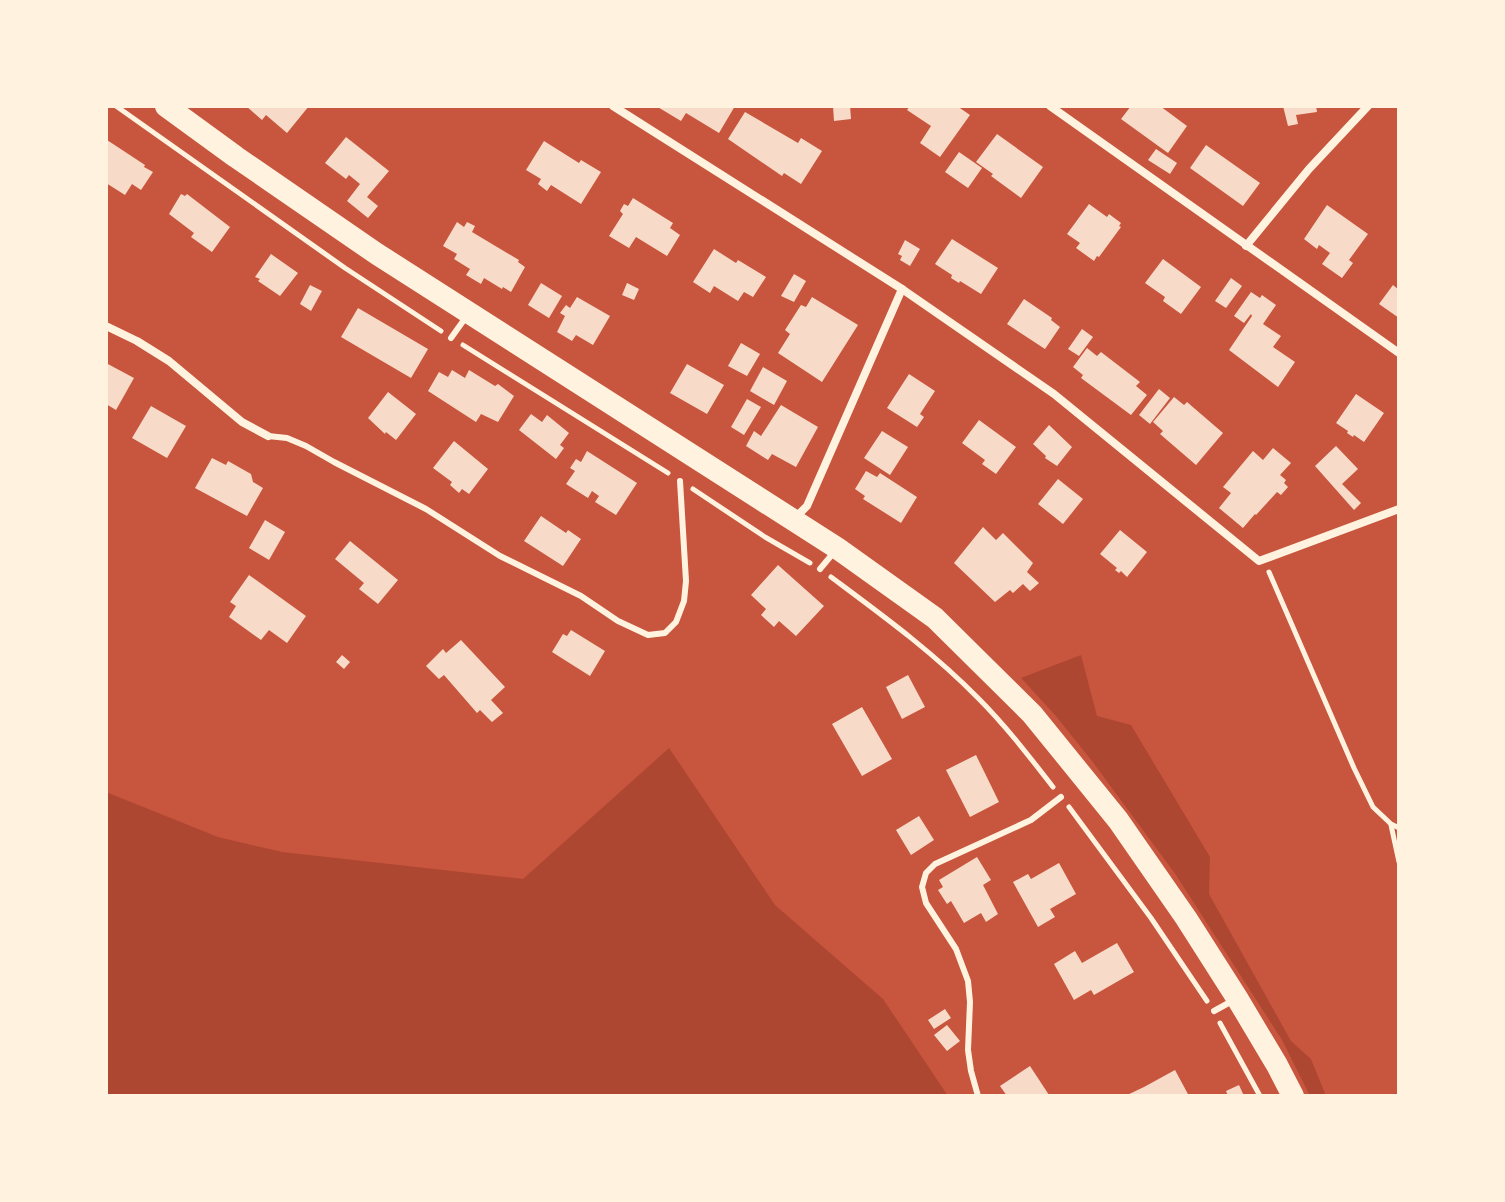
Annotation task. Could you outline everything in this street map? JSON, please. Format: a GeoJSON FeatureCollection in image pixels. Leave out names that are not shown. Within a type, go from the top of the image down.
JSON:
{"type":"FeatureCollection","features":[{"type":"Feature","properties":{"kind":"highway"},"geometry":{"type":"LineString","coordinates":[[166,106],[468,314],[794,520],[935,618],[1032,714],[1118,820],[1237,998],[1293,1096]]}},
{"type":"Feature","properties":{"kind":"street"},"geometry":{"type":"LineString","coordinates":[[613,106],[902,289],[1054,394],[1259,561],[1399,509]]}},
{"type":"Feature","properties":{"kind":"street"},"geometry":{"type":"LineString","coordinates":[[1050,106],[1399,353]]}},
{"type":"Feature","properties":{"kind":"street"},"geometry":{"type":"LineString","coordinates":[[1246,246],[1364,108]]}},
{"type":"Feature","properties":{"kind":"street"},"geometry":{"type":"LineString","coordinates":[[794,520],[807,506],[902,289]]}},
{"type":"Feature","properties":{"kind":"street"},"geometry":{"type":"LineString","coordinates":[[106,326],[169,361],[242,422],[268,436]]}},
{"type":"Feature","properties":{"kind":"lane"},"geometry":{"type":"LineString","coordinates":[[451,338],[468,314]]}},
{"type":"Feature","properties":{"kind":"lane"},"geometry":{"type":"LineString","coordinates":[[268,436],[287,438],[306,446],[386,487],[500,556],[581,596],[618,621],[648,635],[665,633],[676,622],[684,601],[686,581],[680,481]]}},
{"type":"Feature","properties":{"kind":"lane"},"geometry":{"type":"LineString","coordinates":[[820,569],[837,548]]}},
{"type":"Feature","properties":{"kind":"lane"},"geometry":{"type":"LineString","coordinates":[[978,1096],[968,1050],[968,981],[956,949],[926,903],[922,887],[926,873],[935,864],[1031,820],[1061,797]]}},
{"type":"Feature","properties":{"kind":"lane"},"geometry":{"type":"LineString","coordinates":[[1214,1011],[1237,998]]}},
{"type":"Feature","properties":{"kind":"path"},"geometry":{"type":"LineString","coordinates":[[116,106],[333,260],[451,338],[820,569],[910,636],[968,688],[1061,797],[1151,918],[1214,1011],[1260,1096]]}},
{"type":"Feature","properties":{"kind":"path"},"geometry":{"type":"LineString","coordinates":[[1264,560],[1373,807],[1399,828]]}},
{"type":"Feature","properties":{"kind":"path"},"geometry":{"type":"LineString","coordinates":[[1391,824],[1399,862]]}},
{"type":"Feature","properties":{"kind":"shaded area"},"geometry":{"type":"Polygon","coordinates":[[[1081,655],[1097,716],[1131,725],[1210,857],[1209,894],[1291,1041],[1311,1059],[1326,1096],[1310,1096],[1282,1040],[1176,875],[1092,761],[1021,678],[1081,655]]]}},
{"type":"Feature","properties":{"kind":"shaded area"},"geometry":{"type":"Polygon","coordinates":[[[669,748],[775,905],[883,999],[948,1096],[106,1096],[106,792],[218,837],[282,852],[523,879],[669,748]]]}},
{"type":"Feature","properties":{"kind":"building"},"geometry":{"type":"Polygon","coordinates":[[[246,106],[309,106],[287,133],[266,115],[262,120],[246,106]]]}},
{"type":"Feature","properties":{"kind":"building"},"geometry":{"type":"Polygon","coordinates":[[[656,106],[735,106],[719,133],[686,113],[681,121],[656,106]]]}},
{"type":"Feature","properties":{"kind":"building"},"geometry":{"type":"Polygon","coordinates":[[[833,106],[850,106],[851,119],[834,121],[833,106]]]}},
{"type":"Feature","properties":{"kind":"building"},"geometry":{"type":"Polygon","coordinates":[[[910,106],[957,106],[970,115],[940,157],[920,143],[931,126],[907,110],[910,106]]]}},
{"type":"Feature","properties":{"kind":"building"},"geometry":{"type":"Polygon","coordinates":[[[1131,106],[1160,106],[1187,126],[1168,153],[1121,119],[1131,106]]]}},
{"type":"Feature","properties":{"kind":"building"},"geometry":{"type":"Polygon","coordinates":[[[1283,106],[1316,106],[1317,112],[1296,115],[1298,124],[1288,126],[1283,106]]]}},
{"type":"Feature","properties":{"kind":"building"},"geometry":{"type":"Polygon","coordinates":[[[745,112],[798,143],[801,138],[822,151],[801,184],[784,173],[782,176],[728,139],[745,112]]]}},
{"type":"Feature","properties":{"kind":"building"},"geometry":{"type":"Polygon","coordinates":[[[997,134],[1043,167],[1021,198],[976,162],[997,134]]]}},
{"type":"Feature","properties":{"kind":"building"},"geometry":{"type":"Polygon","coordinates":[[[346,137],[389,171],[367,197],[378,206],[368,218],[347,201],[360,184],[349,175],[346,179],[325,163],[346,137]]]}},
{"type":"Feature","properties":{"kind":"building"},"geometry":{"type":"Polygon","coordinates":[[[107,140],[153,172],[141,190],[132,184],[125,195],[106,183],[107,140]]]}},
{"type":"Feature","properties":{"kind":"building"},"geometry":{"type":"Polygon","coordinates":[[[544,141],[579,163],[581,160],[601,172],[581,204],[551,185],[547,191],[538,184],[541,179],[526,170],[544,141]]]}},
{"type":"Feature","properties":{"kind":"building"},"geometry":{"type":"Polygon","coordinates":[[[1206,145],[1260,183],[1243,206],[1190,168],[1206,145]]]}},
{"type":"Feature","properties":{"kind":"building"},"geometry":{"type":"Polygon","coordinates":[[[1156,149],[1177,163],[1170,174],[1148,160],[1156,149]]]}},
{"type":"Feature","properties":{"kind":"building"},"geometry":{"type":"Polygon","coordinates":[[[959,152],[982,168],[968,188],[945,172],[959,152]]]}},
{"type":"Feature","properties":{"kind":"building"},"geometry":{"type":"Polygon","coordinates":[[[181,194],[187,194],[230,227],[212,252],[191,237],[194,233],[169,214],[181,194]]]}},
{"type":"Feature","properties":{"kind":"building"},"geometry":{"type":"Polygon","coordinates":[[[633,198],[673,223],[670,228],[680,235],[667,256],[636,237],[629,248],[609,236],[623,214],[620,211],[624,204],[628,206],[633,198]]]}},
{"type":"Feature","properties":{"kind":"building"},"geometry":{"type":"Polygon","coordinates":[[[1089,204],[1121,223],[1094,261],[1076,248],[1080,243],[1067,234],[1089,204]]]}},
{"type":"Feature","properties":{"kind":"building"},"geometry":{"type":"Polygon","coordinates":[[[1327,205],[1368,234],[1349,260],[1353,263],[1342,278],[1322,264],[1330,253],[1319,245],[1317,249],[1304,239],[1327,205]]]}},
{"type":"Feature","properties":{"kind":"building"},"geometry":{"type":"Polygon","coordinates":[[[457,222],[464,227],[467,222],[475,226],[472,232],[519,260],[525,267],[511,292],[484,278],[481,284],[466,275],[470,269],[454,259],[457,254],[443,246],[457,222]]]}},
{"type":"Feature","properties":{"kind":"building"},"geometry":{"type":"Polygon","coordinates":[[[952,239],[998,268],[981,294],[951,278],[952,275],[935,264],[952,239]]]}},
{"type":"Feature","properties":{"kind":"building"},"geometry":{"type":"Polygon","coordinates":[[[905,240],[920,249],[910,266],[900,260],[902,256],[898,254],[905,240]]]}},
{"type":"Feature","properties":{"kind":"building"},"geometry":{"type":"Polygon","coordinates":[[[714,249],[766,277],[753,297],[744,292],[738,301],[714,286],[710,293],[693,282],[714,249]]]}},
{"type":"Feature","properties":{"kind":"building"},"geometry":{"type":"Polygon","coordinates":[[[271,254],[298,273],[280,296],[255,277],[271,254]]]}},
{"type":"Feature","properties":{"kind":"building"},"geometry":{"type":"Polygon","coordinates":[[[1163,259],[1201,287],[1181,314],[1163,301],[1165,297],[1145,283],[1163,259]]]}},
{"type":"Feature","properties":{"kind":"building"},"geometry":{"type":"Polygon","coordinates":[[[794,274],[806,281],[794,302],[781,296],[794,274]]]}},
{"type":"Feature","properties":{"kind":"building"},"geometry":{"type":"Polygon","coordinates":[[[1231,278],[1242,286],[1226,308],[1215,301],[1231,278]]]}},
{"type":"Feature","properties":{"kind":"building"},"geometry":{"type":"Polygon","coordinates":[[[541,283],[562,296],[549,318],[528,305],[541,283]]]}},
{"type":"Feature","properties":{"kind":"building"},"geometry":{"type":"Polygon","coordinates":[[[627,283],[639,289],[634,300],[622,295],[627,283]]]}},
{"type":"Feature","properties":{"kind":"building"},"geometry":{"type":"Polygon","coordinates":[[[310,285],[322,291],[311,311],[300,304],[310,285]]]}},
{"type":"Feature","properties":{"kind":"building"},"geometry":{"type":"Polygon","coordinates":[[[1393,285],[1399,290],[1399,318],[1379,304],[1393,285]]]}},
{"type":"Feature","properties":{"kind":"building"},"geometry":{"type":"Polygon","coordinates":[[[1251,292],[1260,298],[1262,295],[1276,305],[1263,324],[1281,336],[1273,347],[1295,362],[1278,387],[1229,350],[1252,316],[1244,323],[1234,316],[1251,292]]]}},
{"type":"Feature","properties":{"kind":"building"},"geometry":{"type":"Polygon","coordinates":[[[577,297],[610,316],[593,345],[576,335],[572,341],[557,332],[565,316],[560,313],[566,305],[570,308],[577,297]]]}},
{"type":"Feature","properties":{"kind":"building"},"geometry":{"type":"Polygon","coordinates":[[[812,297],[858,325],[822,382],[778,353],[790,334],[785,330],[801,305],[806,307],[812,297]]]}},
{"type":"Feature","properties":{"kind":"building"},"geometry":{"type":"Polygon","coordinates":[[[1024,299],[1060,327],[1045,349],[1007,324],[1024,299]]]}},
{"type":"Feature","properties":{"kind":"building"},"geometry":{"type":"Polygon","coordinates":[[[358,308],[428,349],[411,378],[341,337],[358,308]]]}},
{"type":"Feature","properties":{"kind":"building"},"geometry":{"type":"Polygon","coordinates":[[[1082,329],[1093,337],[1079,356],[1068,349],[1082,329]]]}},
{"type":"Feature","properties":{"kind":"building"},"geometry":{"type":"Polygon","coordinates":[[[741,343],[760,354],[747,376],[728,366],[741,343]]]}},
{"type":"Feature","properties":{"kind":"building"},"geometry":{"type":"Polygon","coordinates":[[[1087,348],[1097,356],[1101,352],[1140,382],[1136,386],[1147,395],[1131,415],[1081,378],[1083,375],[1073,367],[1087,348]]]}},
{"type":"Feature","properties":{"kind":"building"},"geometry":{"type":"Polygon","coordinates":[[[106,363],[134,378],[116,410],[106,404],[106,363]]]}},
{"type":"Feature","properties":{"kind":"building"},"geometry":{"type":"Polygon","coordinates":[[[687,364],[724,385],[707,414],[670,393],[687,364]]]}},
{"type":"Feature","properties":{"kind":"building"},"geometry":{"type":"Polygon","coordinates":[[[763,367],[787,381],[774,405],[750,391],[763,367]]]}},
{"type":"Feature","properties":{"kind":"building"},"geometry":{"type":"Polygon","coordinates":[[[452,370],[465,378],[469,370],[514,396],[498,422],[481,414],[476,422],[428,391],[439,372],[448,377],[452,370]]]}},
{"type":"Feature","properties":{"kind":"building"},"geometry":{"type":"Polygon","coordinates":[[[909,374],[935,391],[920,414],[924,417],[917,427],[887,408],[909,374]]]}},
{"type":"Feature","properties":{"kind":"building"},"geometry":{"type":"Polygon","coordinates":[[[1159,389],[1170,398],[1150,424],[1139,415],[1159,389]]]}},
{"type":"Feature","properties":{"kind":"building"},"geometry":{"type":"Polygon","coordinates":[[[388,392],[416,414],[396,440],[368,418],[388,392]]]}},
{"type":"Feature","properties":{"kind":"building"},"geometry":{"type":"Polygon","coordinates":[[[1356,394],[1384,413],[1364,442],[1336,423],[1356,394]]]}},
{"type":"Feature","properties":{"kind":"building"},"geometry":{"type":"Polygon","coordinates":[[[1174,397],[1184,405],[1187,402],[1223,433],[1196,465],[1160,434],[1163,431],[1153,422],[1174,397]]]}},
{"type":"Feature","properties":{"kind":"building"},"geometry":{"type":"Polygon","coordinates":[[[747,399],[761,407],[744,435],[731,427],[747,399]]]}},
{"type":"Feature","properties":{"kind":"building"},"geometry":{"type":"Polygon","coordinates":[[[781,405],[818,427],[796,467],[772,454],[768,460],[746,446],[754,431],[761,436],[781,405]]]}},
{"type":"Feature","properties":{"kind":"building"},"geometry":{"type":"Polygon","coordinates":[[[151,406],[186,426],[167,458],[132,438],[151,406]]]}},
{"type":"Feature","properties":{"kind":"building"},"geometry":{"type":"Polygon","coordinates":[[[531,414],[542,422],[547,415],[569,433],[560,445],[564,448],[556,459],[519,430],[531,414]]]}},
{"type":"Feature","properties":{"kind":"building"},"geometry":{"type":"Polygon","coordinates":[[[979,420],[1016,447],[996,474],[982,464],[985,460],[962,443],[979,420]]]}},
{"type":"Feature","properties":{"kind":"building"},"geometry":{"type":"Polygon","coordinates":[[[1049,425],[1072,447],[1057,466],[1033,444],[1049,425]]]}},
{"type":"Feature","properties":{"kind":"building"},"geometry":{"type":"Polygon","coordinates":[[[882,431],[908,447],[890,475],[864,458],[882,431]]]}},
{"type":"Feature","properties":{"kind":"building"},"geometry":{"type":"Polygon","coordinates":[[[454,441],[488,469],[469,494],[462,489],[459,493],[450,485],[452,482],[433,468],[454,441]]]}},
{"type":"Feature","properties":{"kind":"building"},"geometry":{"type":"Polygon","coordinates":[[[1336,446],[1358,469],[1342,484],[1361,503],[1354,510],[1315,466],[1336,446]]]}},
{"type":"Feature","properties":{"kind":"building"},"geometry":{"type":"Polygon","coordinates":[[[1273,448],[1291,463],[1280,475],[1288,487],[1281,495],[1277,492],[1243,528],[1219,508],[1231,493],[1223,487],[1253,451],[1263,460],[1273,448]]]}},
{"type":"Feature","properties":{"kind":"building"},"geometry":{"type":"Polygon","coordinates":[[[587,451],[637,483],[616,515],[595,502],[599,496],[592,491],[588,498],[566,484],[575,471],[570,468],[576,459],[581,462],[587,451]]]}},
{"type":"Feature","properties":{"kind":"building"},"geometry":{"type":"Polygon","coordinates":[[[212,458],[226,465],[228,461],[251,474],[253,482],[263,488],[247,516],[195,488],[212,458]]]}},
{"type":"Feature","properties":{"kind":"building"},"geometry":{"type":"Polygon","coordinates":[[[866,471],[877,477],[880,473],[917,497],[901,523],[863,499],[865,496],[855,489],[866,471]]]}},
{"type":"Feature","properties":{"kind":"building"},"geometry":{"type":"Polygon","coordinates":[[[1058,479],[1083,499],[1063,524],[1038,504],[1058,479]]]}},
{"type":"Feature","properties":{"kind":"building"},"geometry":{"type":"Polygon","coordinates":[[[541,516],[581,539],[563,566],[524,541],[541,516]]]}},
{"type":"Feature","properties":{"kind":"building"},"geometry":{"type":"Polygon","coordinates":[[[265,520],[285,532],[269,560],[249,548],[265,520]]]}},
{"type":"Feature","properties":{"kind":"building"},"geometry":{"type":"Polygon","coordinates":[[[983,527],[996,540],[1003,533],[1033,563],[1027,572],[1039,583],[1030,591],[1023,584],[995,602],[954,563],[983,527]]]}},
{"type":"Feature","properties":{"kind":"building"},"geometry":{"type":"Polygon","coordinates":[[[1120,530],[1147,552],[1127,577],[1115,570],[1117,568],[1100,554],[1120,530]]]}},
{"type":"Feature","properties":{"kind":"building"},"geometry":{"type":"Polygon","coordinates":[[[350,541],[398,580],[378,604],[359,589],[364,583],[335,559],[350,541]]]}},
{"type":"Feature","properties":{"kind":"building"},"geometry":{"type":"Polygon","coordinates":[[[778,565],[824,606],[796,636],[779,621],[774,627],[761,615],[766,609],[751,595],[778,565]]]}},
{"type":"Feature","properties":{"kind":"building"},"geometry":{"type":"Polygon","coordinates":[[[249,575],[306,616],[287,643],[269,630],[261,640],[229,617],[236,606],[230,602],[249,575]]]}},
{"type":"Feature","properties":{"kind":"building"},"geometry":{"type":"Polygon","coordinates":[[[571,630],[605,651],[590,676],[552,652],[563,634],[567,636],[571,630]]]}},
{"type":"Feature","properties":{"kind":"building"},"geometry":{"type":"Polygon","coordinates":[[[461,640],[505,687],[491,700],[503,713],[492,722],[480,710],[477,713],[444,675],[439,679],[426,666],[443,649],[446,653],[461,640]]]}},
{"type":"Feature","properties":{"kind":"building"},"geometry":{"type":"Polygon","coordinates":[[[342,655],[350,662],[344,669],[336,662],[342,655]]]}},
{"type":"Feature","properties":{"kind":"building"},"geometry":{"type":"Polygon","coordinates":[[[908,675],[925,707],[902,719],[886,687],[908,675]]]}},
{"type":"Feature","properties":{"kind":"building"},"geometry":{"type":"Polygon","coordinates":[[[862,707],[892,759],[862,776],[832,724],[862,707]]]}},
{"type":"Feature","properties":{"kind":"building"},"geometry":{"type":"Polygon","coordinates":[[[976,755],[999,802],[970,817],[946,770],[976,755]]]}},
{"type":"Feature","properties":{"kind":"building"},"geometry":{"type":"Polygon","coordinates":[[[919,816],[934,840],[911,855],[896,830],[919,816]]]}},
{"type":"Feature","properties":{"kind":"building"},"geometry":{"type":"Polygon","coordinates":[[[977,857],[991,880],[983,885],[998,914],[986,922],[981,913],[964,923],[951,901],[947,904],[938,890],[943,887],[939,880],[977,857]]]}},
{"type":"Feature","properties":{"kind":"building"},"geometry":{"type":"Polygon","coordinates":[[[1059,863],[1076,894],[1050,909],[1055,917],[1038,927],[1013,882],[1028,874],[1031,879],[1059,863]]]}},
{"type":"Feature","properties":{"kind":"building"},"geometry":{"type":"Polygon","coordinates":[[[1117,943],[1134,972],[1094,995],[1091,990],[1074,1000],[1054,964],[1075,951],[1082,963],[1117,943]]]}},
{"type":"Feature","properties":{"kind":"building"},"geometry":{"type":"Polygon","coordinates":[[[945,1009],[951,1018],[934,1029],[928,1020],[945,1009]]]}},
{"type":"Feature","properties":{"kind":"building"},"geometry":{"type":"Polygon","coordinates":[[[947,1025],[960,1041],[947,1051],[934,1035],[947,1025]]]}},
{"type":"Feature","properties":{"kind":"building"},"geometry":{"type":"Polygon","coordinates":[[[1030,1066],[1049,1095],[1007,1096],[1000,1086],[1030,1066]]]}},
{"type":"Feature","properties":{"kind":"building"},"geometry":{"type":"Polygon","coordinates":[[[1175,1070],[1189,1096],[1125,1096],[1144,1087],[1175,1070]]]}},
{"type":"Feature","properties":{"kind":"building"},"geometry":{"type":"Polygon","coordinates":[[[1239,1085],[1244,1096],[1228,1096],[1226,1091],[1239,1085]]]}}]}
